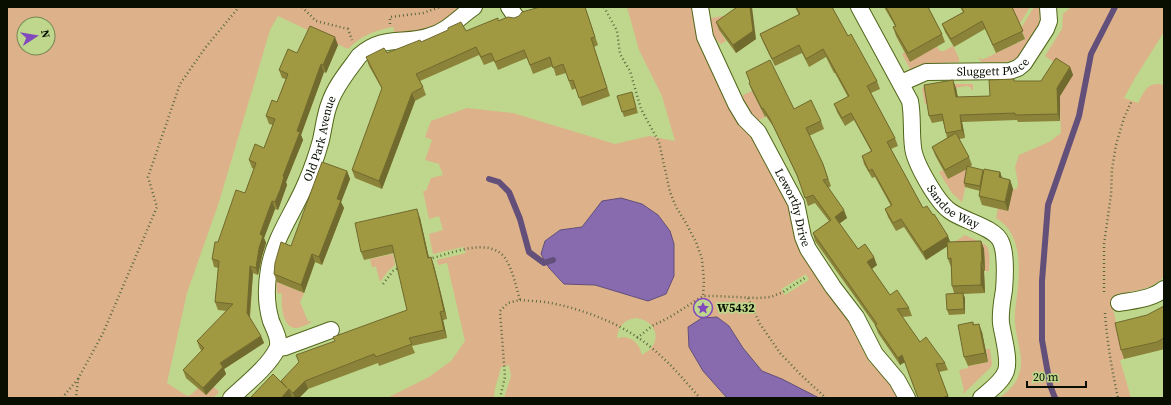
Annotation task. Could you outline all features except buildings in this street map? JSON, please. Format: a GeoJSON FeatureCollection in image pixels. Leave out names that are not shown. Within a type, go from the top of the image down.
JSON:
{"type":"FeatureCollection","features":[{"type":"Feature","properties":{"kind":"street","name":"Old Park Avenue"},"geometry":{"type":"LineString","coordinates":[[278,348],[277,336],[269,314],[267,287],[269,268],[274,251],[306,184],[314,162],[330,101],[337,87],[359,56],[377,44],[391,40],[423,38],[441,32],[474,7]]}},
{"type":"Feature","properties":{"kind":"street","name":"Leworthy Drive"},"geometry":{"type":"LineString","coordinates":[[700,7],[705,37],[736,104],[745,119],[758,132],[774,159],[796,203],[803,237],[808,249],[833,288],[856,317],[875,354],[896,380],[907,398]]}},
{"type":"Feature","properties":{"kind":"street","name":"Sandoe Way"},"geometry":{"type":"LineString","coordinates":[[859,7],[910,101],[915,157],[937,198],[950,212],[993,233],[1001,241],[1004,262],[1004,289],[1000,316],[1006,358],[1006,370],[1000,381],[982,398]]}},
{"type":"Feature","properties":{"kind":"street","name":"Sluggett Place"},"geometry":{"type":"LineString","coordinates":[[901,83],[926,72],[1010,71],[1018,68],[1026,60],[1046,29],[1049,21],[1048,7]]}},
{"type":"Feature","properties":{"kind":"street"},"geometry":{"type":"LineString","coordinates":[[1112,307],[1158,294],[1164,289]]}},
{"type":"Feature","properties":{"kind":"street"},"geometry":{"type":"LineString","coordinates":[[231,398],[268,362],[278,348],[285,347],[331,330]]}},
{"type":"Feature","properties":{"kind":"path"},"geometry":{"type":"LineString","coordinates":[[62,398],[78,379],[103,333],[157,207],[148,177],[180,84],[205,48],[239,7]]}},
{"type":"Feature","properties":{"kind":"path"},"geometry":{"type":"LineString","coordinates":[[302,7],[316,21],[348,30],[359,56]]}},
{"type":"Feature","properties":{"kind":"path"},"geometry":{"type":"LineString","coordinates":[[391,40],[390,17],[423,13],[440,7]]}},
{"type":"Feature","properties":{"kind":"path"},"geometry":{"type":"LineString","coordinates":[[604,7],[617,31],[620,54],[630,71],[641,109],[659,142],[664,159],[670,192],[676,207],[696,242],[702,258],[704,281],[703,296]]}},
{"type":"Feature","properties":{"kind":"path"},"geometry":{"type":"LineString","coordinates":[[1104,296],[1104,244],[1111,195],[1112,170],[1116,144],[1124,118],[1132,100]]}},
{"type":"Feature","properties":{"kind":"path"},"geometry":{"type":"LineString","coordinates":[[427,259],[474,248],[482,247],[495,250],[505,258],[509,265],[520,300]]}},
{"type":"Feature","properties":{"kind":"path"},"geometry":{"type":"LineString","coordinates":[[383,284],[390,274],[398,267],[404,265]]}},
{"type":"Feature","properties":{"kind":"path"},"geometry":{"type":"LineString","coordinates":[[398,267],[399,274]]}},
{"type":"Feature","properties":{"kind":"path"},"geometry":{"type":"LineString","coordinates":[[637,338],[652,326],[670,317],[703,296],[748,298],[771,297],[783,292],[807,277]]}},
{"type":"Feature","properties":{"kind":"path"},"geometry":{"type":"LineString","coordinates":[[748,298],[760,324],[780,353],[826,398]]}},
{"type":"Feature","properties":{"kind":"path"},"geometry":{"type":"LineString","coordinates":[[500,398],[505,377],[500,311],[508,303],[520,300],[549,302],[576,308],[620,328],[652,348],[670,364],[700,398]]}},
{"type":"Feature","properties":{"kind":"path"},"geometry":{"type":"LineString","coordinates":[[1112,307],[1109,354],[1118,398]]}},
{"type":"Feature","properties":{"kind":"path"},"geometry":{"type":"LineString","coordinates":[[76,398],[78,379]]}},
{"type":"Feature","properties":{"kind":"shaded area"},"geometry":{"type":"Polygon","coordinates":[[[7,7],[462,7],[446,20],[431,27],[415,31],[395,33],[393,27],[380,30],[363,37],[348,49],[278,16],[270,30],[219,202],[187,293],[167,383],[187,396],[192,394],[198,388],[214,387],[219,392],[213,398],[7,398],[7,7]]]}},
{"type":"Feature","properties":{"kind":"shaded area"},"geometry":{"type":"Polygon","coordinates":[[[627,7],[695,7],[749,131],[791,211],[796,243],[851,322],[855,334],[869,362],[885,376],[901,398],[819,398],[782,379],[762,371],[743,348],[729,326],[723,395],[727,398],[504,398],[511,376],[509,365],[501,367],[494,398],[387,398],[429,377],[451,361],[465,341],[447,263],[438,265],[437,260],[466,253],[463,247],[433,254],[429,234],[443,230],[439,216],[429,219],[423,191],[426,191],[431,178],[443,175],[439,164],[425,160],[432,140],[425,137],[431,121],[467,108],[513,113],[615,144],[649,136],[675,141],[662,96],[639,50],[627,7]],[[602,201],[582,227],[559,230],[545,241],[541,253],[549,268],[563,283],[595,285],[648,301],[674,276],[674,244],[602,201]],[[806,274],[781,289],[785,295],[809,280],[806,274]],[[635,318],[622,324],[617,338],[622,337],[634,341],[639,347],[642,355],[649,351],[653,345],[655,334],[649,323],[635,318]]]}},
{"type":"Feature","properties":{"kind":"shaded area"},"geometry":{"type":"Polygon","coordinates":[[[1012,7],[1030,7],[1019,25],[1012,9],[1012,7]]]}},
{"type":"Feature","properties":{"kind":"shaded area"},"geometry":{"type":"Polygon","coordinates":[[[1034,7],[1039,7],[1040,9],[1039,24],[1017,58],[1004,62],[981,62],[978,57],[984,59],[1025,39],[1021,28],[1034,7]]]}},
{"type":"Feature","properties":{"kind":"shaded area"},"geometry":{"type":"Polygon","coordinates":[[[1071,7],[1164,7],[1164,32],[1124,98],[1138,103],[1147,88],[1154,84],[1164,85],[1164,276],[1149,287],[1117,294],[1117,298],[1111,299],[1124,359],[1120,360],[1131,398],[1000,398],[1016,381],[1021,368],[1020,349],[1015,318],[1019,267],[1017,248],[1014,239],[1004,224],[996,218],[998,208],[1008,211],[1013,189],[1017,189],[1018,183],[1015,167],[1019,155],[1049,142],[1061,133],[1059,86],[1072,75],[1045,56],[1062,29],[1063,14],[1071,7]]]}},
{"type":"Feature","properties":{"kind":"shaded area"},"geometry":{"type":"Polygon","coordinates":[[[735,14],[719,30],[726,41],[721,44],[712,32],[710,25],[711,18],[735,14]]]}},
{"type":"Feature","properties":{"kind":"shaded area"},"geometry":{"type":"Polygon","coordinates":[[[953,46],[959,58],[959,62],[925,64],[911,71],[902,54],[905,52],[937,47],[940,51],[944,51],[953,46]]]}},
{"type":"Feature","properties":{"kind":"shaded area"},"geometry":{"type":"Polygon","coordinates":[[[930,84],[973,84],[973,91],[967,86],[927,93],[929,104],[925,104],[922,89],[930,84]]]}},
{"type":"Feature","properties":{"kind":"shaded area"},"geometry":{"type":"Polygon","coordinates":[[[752,91],[765,117],[757,121],[747,110],[743,99],[743,95],[752,91]]]}},
{"type":"Feature","properties":{"kind":"shaded area"},"geometry":{"type":"Polygon","coordinates":[[[967,168],[969,171],[962,202],[952,193],[939,172],[943,170],[948,179],[967,168]]]}},
{"type":"Feature","properties":{"kind":"shaded area"},"geometry":{"type":"Polygon","coordinates":[[[621,198],[642,204],[658,215],[670,231],[674,244],[674,276],[666,294],[648,301],[595,285],[564,284],[549,268],[541,254],[545,241],[560,230],[582,227],[602,201],[621,198]]]}},
{"type":"Feature","properties":{"kind":"shaded area"},"geometry":{"type":"Polygon","coordinates":[[[965,235],[986,245],[988,248],[989,271],[985,271],[984,249],[953,243],[965,235]]]}},
{"type":"Feature","properties":{"kind":"shaded area"},"geometry":{"type":"Polygon","coordinates":[[[393,254],[395,265],[388,271],[380,282],[376,267],[372,267],[370,259],[393,254]]]}},
{"type":"Feature","properties":{"kind":"shaded area"},"geometry":{"type":"Polygon","coordinates":[[[276,275],[279,283],[304,293],[300,302],[308,321],[312,322],[297,328],[288,325],[282,309],[282,294],[277,293],[276,275]]]}},
{"type":"Feature","properties":{"kind":"shaded area"},"geometry":{"type":"Polygon","coordinates":[[[717,317],[729,326],[743,348],[762,371],[782,379],[819,398],[727,398],[703,371],[689,347],[688,327],[702,318],[717,317]]]}},
{"type":"Feature","properties":{"kind":"shaded area"},"geometry":{"type":"Polygon","coordinates":[[[986,349],[990,349],[992,363],[991,367],[962,395],[964,390],[959,370],[968,368],[968,366],[988,362],[986,349]]]}},
{"type":"Feature","properties":{"kind":"waterway"},"geometry":{"type":"LineString","coordinates":[[1055,398],[1050,385],[1042,340],[1042,281],[1048,205],[1079,116],[1091,54],[1115,7]]}},
{"type":"Feature","properties":{"kind":"waterway"},"geometry":{"type":"LineString","coordinates":[[489,179],[499,182],[509,192],[520,219],[529,252],[544,263],[553,260]]}},
{"type":"Feature","properties":{"kind":"place","name":"W5432"},"geometry":{"type":"Point","coordinates":[703,308]}}]}
